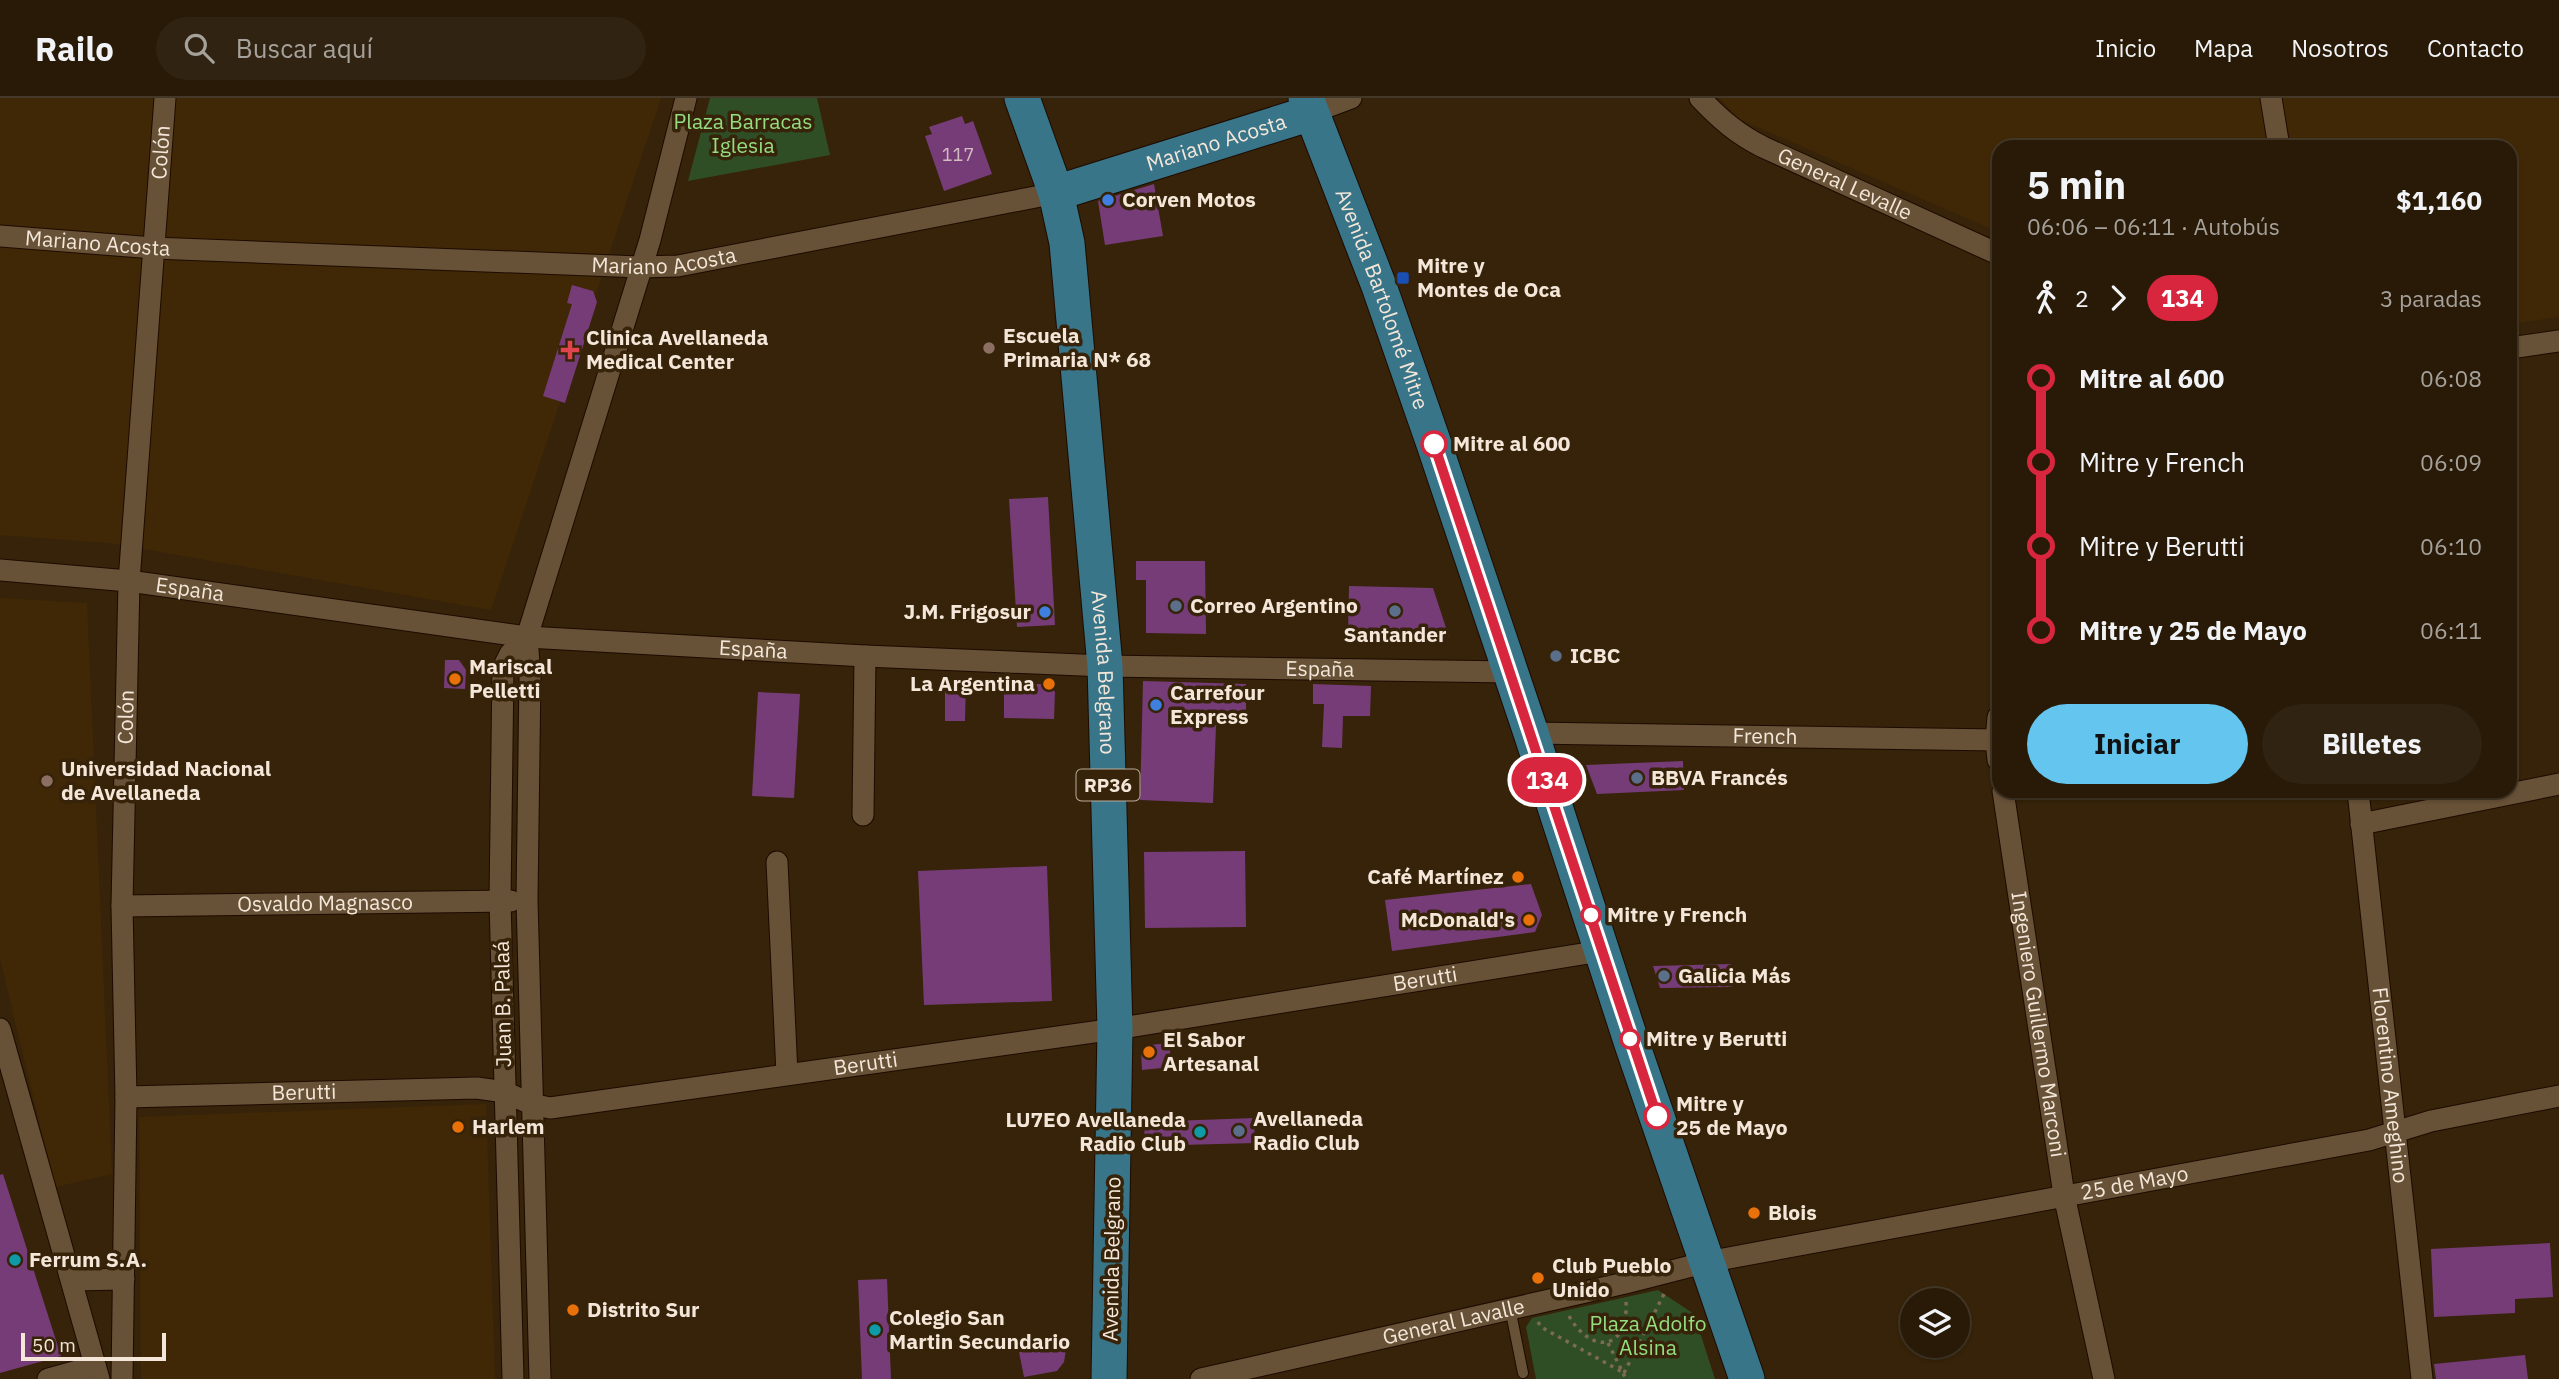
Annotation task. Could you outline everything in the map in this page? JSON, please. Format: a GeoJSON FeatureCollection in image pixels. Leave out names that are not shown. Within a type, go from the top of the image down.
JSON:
{"type":"FeatureCollection","features":[{"type":"Feature","properties":{"kind":"main road","name":"Avenida Belgrano"},"geometry":{"type":"LineString","coordinates":[[1022,98],[1056,193],[1068,243],[1105,666],[1115,1029],[1109,1379]]}},
{"type":"Feature","properties":{"kind":"main road","name":"Mariano Acosta"},"geometry":{"type":"LineString","coordinates":[[1056,193],[1308,105]]}},
{"type":"Feature","properties":{"kind":"main road","name":"Avenida Bartolomé Mitre"},"geometry":{"type":"LineString","coordinates":[[1308,105],[1392,323],[1747,1379]]}},
{"type":"Feature","properties":{"kind":"street","name":"Colón"},"geometry":{"type":"LineString","coordinates":[[122,1379],[126,1097],[122,906],[129,581],[165,98]]}},
{"type":"Feature","properties":{"kind":"street","name":"Juan B. Palaá"},"geometry":{"type":"LineString","coordinates":[[540,1379],[527,900],[530,676],[527,637],[650,240],[685,98]]}},
{"type":"Feature","properties":{"kind":"street"},"geometry":{"type":"LineString","coordinates":[[1308,105],[1351,98]]}},
{"type":"Feature","properties":{"kind":"street","name":"General Levalle"},"geometry":{"type":"LineString","coordinates":[[1700,98],[1739,135],[1992,251]]}},
{"type":"Feature","properties":{"kind":"street"},"geometry":{"type":"LineString","coordinates":[[2271,98],[2278,140]]}},
{"type":"Feature","properties":{"kind":"street","name":"Mariano Acosta"},"geometry":{"type":"LineString","coordinates":[[0,236],[154,248],[640,267],[678,266],[1056,193]]}},
{"type":"Feature","properties":{"kind":"street"},"geometry":{"type":"LineString","coordinates":[[2517,347],[2559,341]]}},
{"type":"Feature","properties":{"kind":"street","name":"España"},"geometry":{"type":"LineString","coordinates":[[0,570],[129,581],[527,637],[1105,666],[1511,672]]}},
{"type":"Feature","properties":{"kind":"street","name":"Juan B. Palaá"},"geometry":{"type":"LineString","coordinates":[[513,1379],[500,901],[503,668],[510,654],[527,637]]}},
{"type":"Feature","properties":{"kind":"street"},"geometry":{"type":"LineString","coordinates":[[863,815],[865,656]]}},
{"type":"Feature","properties":{"kind":"street","name":"French"},"geometry":{"type":"LineString","coordinates":[[1531,733],[1992,746]]}},
{"type":"Feature","properties":{"kind":"street"},"geometry":{"type":"LineString","coordinates":[[2517,792],[2559,784]]}},
{"type":"Feature","properties":{"kind":"street","name":"Ingeniero Guillermo Marconi"},"geometry":{"type":"LineString","coordinates":[[2004,798],[2064,1195],[2104,1379]]}},
{"type":"Feature","properties":{"kind":"street","name":"Florentino Ameghino"},"geometry":{"type":"LineString","coordinates":[[2359,798],[2422,1379]]}},
{"type":"Feature","properties":{"kind":"street"},"geometry":{"type":"LineString","coordinates":[[2361,824],[2490,798]]}},
{"type":"Feature","properties":{"kind":"street"},"geometry":{"type":"LineString","coordinates":[[777,862],[787,1074]]}},
{"type":"Feature","properties":{"kind":"street","name":"Osvaldo Magnasco"},"geometry":{"type":"LineString","coordinates":[[122,906],[527,900]]}},
{"type":"Feature","properties":{"kind":"street","name":"Berutti"},"geometry":{"type":"LineString","coordinates":[[126,1097],[477,1088],[505,1092],[531,1104],[550,1108],[1115,1029],[1601,951]]}},
{"type":"Feature","properties":{"kind":"street"},"geometry":{"type":"LineString","coordinates":[[0,1029],[97,1372],[48,1379]]}},
{"type":"Feature","properties":{"kind":"street","name":"25 de Mayo"},"geometry":{"type":"LineString","coordinates":[[1707,1262],[2369,1140],[2431,1121],[2559,1096]]}},
{"type":"Feature","properties":{"kind":"street","name":"General Lavalle"},"geometry":{"type":"LineString","coordinates":[[1201,1379],[1707,1262]]}},
{"type":"Feature","properties":{"kind":"street"},"geometry":{"type":"LineString","coordinates":[[72,1280],[124,1279]]}},
{"type":"Feature","properties":{"kind":"lane"},"geometry":{"type":"LineString","coordinates":[[1519,1307],[1523,1373]]}},
{"type":"Feature","properties":{"kind":"path"},"geometry":{"type":"LineString","coordinates":[[1624,1373],[1667,1287],[1663,1273]]}},
{"type":"Feature","properties":{"kind":"path"},"geometry":{"type":"LineString","coordinates":[[1563,1297],[1568,1313],[1582,1333],[1592,1341],[1608,1343],[1622,1332],[1626,1322],[1625,1283]]}},
{"type":"Feature","properties":{"kind":"path"},"geometry":{"type":"LineString","coordinates":[[1519,1307],[1541,1327],[1624,1373]]}},
{"type":"Feature","properties":{"kind":"path"},"geometry":{"type":"LineString","coordinates":[[1608,1343],[1626,1379]]}},
{"type":"Feature","properties":{"kind":"shaded area"},"geometry":{"type":"Polygon","coordinates":[[[0,98],[661,98],[491,610],[109,543],[0,535],[0,98]]]}},
{"type":"Feature","properties":{"kind":"shaded area"},"geometry":{"type":"Polygon","coordinates":[[[1719,98],[2559,98],[2559,317],[2517,323],[2517,140],[1992,140],[1992,229],[1739,119],[1719,98]]]}},
{"type":"Feature","properties":{"kind":"shaded area","name":"Universidad Nacional de Avellaneda"},"geometry":{"type":"Polygon","coordinates":[[[0,598],[87,603],[112,1174],[55,1187],[0,959],[0,598]]]}},
{"type":"Feature","properties":{"kind":"shaded area"},"geometry":{"type":"Polygon","coordinates":[[[486,1104],[495,1379],[141,1379],[139,1117],[486,1104]]]}},
{"type":"Feature","properties":{"kind":"green space","name":"Plaza Barracas Iglesia"},"geometry":{"type":"Polygon","coordinates":[[[710,98],[817,98],[830,155],[688,181],[710,98]]]}},
{"type":"Feature","properties":{"kind":"green space","name":"Plaza Adolfo Alsina"},"geometry":{"type":"Polygon","coordinates":[[[1658,1290],[1694,1314],[1715,1379],[1536,1379],[1526,1327],[1532,1318],[1658,1290]]]}},
{"type":"Feature","properties":{"kind":"building"},"geometry":{"type":"Polygon","coordinates":[[[962,116],[965,124],[973,121],[992,174],[944,191],[925,136],[932,134],[929,127],[962,116]]]}},
{"type":"Feature","properties":{"kind":"building"},"geometry":{"type":"Polygon","coordinates":[[[1154,184],[1163,236],[1105,245],[1098,201],[1154,184]]]}},
{"type":"Feature","properties":{"kind":"building","name":"Clinica Avellaneda Medical Center"},"geometry":{"type":"Polygon","coordinates":[[[572,285],[593,291],[597,302],[565,403],[543,396],[572,304],[567,303],[572,285]]]}},
{"type":"Feature","properties":{"kind":"building"},"geometry":{"type":"Polygon","coordinates":[[[1048,497],[1055,625],[1017,627],[1009,499],[1048,497]]]}},
{"type":"Feature","properties":{"kind":"building","name":"Correo Argentino"},"geometry":{"type":"Polygon","coordinates":[[[1136,561],[1205,561],[1206,634],[1146,633],[1146,580],[1136,580],[1136,561]]]}},
{"type":"Feature","properties":{"kind":"building","name":"Santander"},"geometry":{"type":"Polygon","coordinates":[[[1349,586],[1433,588],[1449,637],[1348,635],[1349,586]]]}},
{"type":"Feature","properties":{"kind":"building","name":"Mariscal Pelletti"},"geometry":{"type":"Polygon","coordinates":[[[445,660],[459,660],[466,670],[465,689],[444,688],[445,660]]]}},
{"type":"Feature","properties":{"kind":"building"},"geometry":{"type":"Polygon","coordinates":[[[945,679],[966,679],[965,721],[945,721],[945,679]]]}},
{"type":"Feature","properties":{"kind":"building"},"geometry":{"type":"Polygon","coordinates":[[[1143,681],[1246,684],[1246,726],[1216,726],[1213,803],[1140,800],[1143,681]]]}},
{"type":"Feature","properties":{"kind":"building"},"geometry":{"type":"Polygon","coordinates":[[[1004,684],[1048,684],[1055,692],[1054,719],[1004,718],[1004,684]]]}},
{"type":"Feature","properties":{"kind":"building"},"geometry":{"type":"Polygon","coordinates":[[[1313,684],[1371,686],[1370,716],[1343,716],[1342,748],[1322,747],[1324,704],[1313,704],[1313,684]]]}},
{"type":"Feature","properties":{"kind":"building"},"geometry":{"type":"Polygon","coordinates":[[[758,692],[800,694],[794,798],[752,796],[758,692]]]}},
{"type":"Feature","properties":{"kind":"building","name":"BBVA Francés"},"geometry":{"type":"Polygon","coordinates":[[[1683,761],[1684,790],[1597,794],[1586,765],[1683,761]]]}},
{"type":"Feature","properties":{"kind":"building"},"geometry":{"type":"Polygon","coordinates":[[[1245,851],[1246,927],[1145,928],[1144,852],[1245,851]]]}},
{"type":"Feature","properties":{"kind":"building"},"geometry":{"type":"Polygon","coordinates":[[[1047,866],[1052,1001],[924,1005],[918,871],[1047,866]]]}},
{"type":"Feature","properties":{"kind":"building"},"geometry":{"type":"Polygon","coordinates":[[[1531,884],[1542,915],[1535,932],[1392,951],[1385,900],[1531,884]]]}},
{"type":"Feature","properties":{"kind":"building"},"geometry":{"type":"Polygon","coordinates":[[[1731,964],[1732,987],[1660,988],[1653,966],[1731,964]]]}},
{"type":"Feature","properties":{"kind":"building"},"geometry":{"type":"Polygon","coordinates":[[[1169,1043],[1172,1067],[1142,1070],[1141,1051],[1150,1045],[1169,1043]]]}},
{"type":"Feature","properties":{"kind":"building","name":"LU7EO Avellaneda Radio Club"},"geometry":{"type":"Polygon","coordinates":[[[1254,1118],[1255,1143],[1145,1146],[1144,1122],[1254,1118]]]}},
{"type":"Feature","properties":{"kind":"building","name":"Ferrum S.A."},"geometry":{"type":"Polygon","coordinates":[[[3,1174],[61,1356],[0,1373],[0,1175],[3,1174]]]}},
{"type":"Feature","properties":{"kind":"building"},"geometry":{"type":"Polygon","coordinates":[[[2550,1243],[2553,1297],[2515,1299],[2515,1313],[2434,1317],[2431,1249],[2550,1243]]]}},
{"type":"Feature","properties":{"kind":"building","name":"Colegio San Martin Secundario"},"geometry":{"type":"Polygon","coordinates":[[[887,1279],[891,1379],[862,1379],[858,1280],[887,1279]]]}},
{"type":"Feature","properties":{"kind":"building"},"geometry":{"type":"Polygon","coordinates":[[[1067,1343],[1064,1362],[1057,1371],[1024,1377],[1019,1352],[1067,1343]]]}},
{"type":"Feature","properties":{"kind":"building"},"geometry":{"type":"Polygon","coordinates":[[[2525,1355],[2528,1379],[2436,1379],[2434,1364],[2525,1355]]]}},
{"type":"Feature","properties":{"kind":"bus line","name":"134"},"geometry":{"type":"LineString","coordinates":[[1434,444],[1657,1116]]}},
{"type":"Feature","properties":{"kind":"place","name":"Corven Motos"},"geometry":{"type":"Point","coordinates":[1108,200]}},
{"type":"Feature","properties":{"kind":"place","name":"Mitre y Montes de Oca"},"geometry":{"type":"Point","coordinates":[1403,278]}},
{"type":"Feature","properties":{"kind":"place","name":"Escuela Primaria N* 68"},"geometry":{"type":"Point","coordinates":[989,348]}},
{"type":"Feature","properties":{"kind":"place","name":"Clinica Avellaneda Medical Center"},"geometry":{"type":"Point","coordinates":[570,350]}},
{"type":"Feature","properties":{"kind":"place","name":"Mitre al 600"},"geometry":{"type":"Point","coordinates":[1434,444]}},
{"type":"Feature","properties":{"kind":"place","name":"Correo Argentino"},"geometry":{"type":"Point","coordinates":[1176,606]}},
{"type":"Feature","properties":{"kind":"place","name":"Santander"},"geometry":{"type":"Point","coordinates":[1395,611]}},
{"type":"Feature","properties":{"kind":"place","name":"J.M. Frigosur"},"geometry":{"type":"Point","coordinates":[1045,612]}},
{"type":"Feature","properties":{"kind":"place","name":"ICBC"},"geometry":{"type":"Point","coordinates":[1556,656]}},
{"type":"Feature","properties":{"kind":"place","name":"Mariscal Pelletti"},"geometry":{"type":"Point","coordinates":[455,679]}},
{"type":"Feature","properties":{"kind":"place","name":"La Argentina"},"geometry":{"type":"Point","coordinates":[1049,684]}},
{"type":"Feature","properties":{"kind":"place","name":"Carrefour Express"},"geometry":{"type":"Point","coordinates":[1156,705]}},
{"type":"Feature","properties":{"kind":"place","name":"BBVA Francés"},"geometry":{"type":"Point","coordinates":[1637,778]}},
{"type":"Feature","properties":{"kind":"place","name":"Universidad Nacional de Avellaneda"},"geometry":{"type":"Point","coordinates":[47,781]}},
{"type":"Feature","properties":{"kind":"place","name":"Café Martínez"},"geometry":{"type":"Point","coordinates":[1518,877]}},
{"type":"Feature","properties":{"kind":"place","name":"Mitre y French"},"geometry":{"type":"Point","coordinates":[1591,915]}},
{"type":"Feature","properties":{"kind":"place","name":"McDonald's"},"geometry":{"type":"Point","coordinates":[1529,920]}},
{"type":"Feature","properties":{"kind":"place","name":"Galicia Más"},"geometry":{"type":"Point","coordinates":[1664,976]}},
{"type":"Feature","properties":{"kind":"place","name":"Mitre y Berutti"},"geometry":{"type":"Point","coordinates":[1630,1039]}},
{"type":"Feature","properties":{"kind":"place","name":"El Sabor Artesanal"},"geometry":{"type":"Point","coordinates":[1149,1052]}},
{"type":"Feature","properties":{"kind":"place","name":"Mitre y 25 de Mayo"},"geometry":{"type":"Point","coordinates":[1657,1116]}},
{"type":"Feature","properties":{"kind":"place","name":"Harlem"},"geometry":{"type":"Point","coordinates":[458,1127]}},
{"type":"Feature","properties":{"kind":"place","name":"Avellaneda Radio Club"},"geometry":{"type":"Point","coordinates":[1239,1131]}},
{"type":"Feature","properties":{"kind":"place","name":"LU7EO Avellaneda Radio Club"},"geometry":{"type":"Point","coordinates":[1200,1132]}},
{"type":"Feature","properties":{"kind":"place","name":"Blois"},"geometry":{"type":"Point","coordinates":[1754,1213]}},
{"type":"Feature","properties":{"kind":"place","name":"Ferrum S.A."},"geometry":{"type":"Point","coordinates":[15,1260]}},
{"type":"Feature","properties":{"kind":"place","name":"Club Pueblo Unido"},"geometry":{"type":"Point","coordinates":[1538,1278]}},
{"type":"Feature","properties":{"kind":"place","name":"Distrito Sur"},"geometry":{"type":"Point","coordinates":[573,1310]}},
{"type":"Feature","properties":{"kind":"place","name":"Colegio San Martin Secundario"},"geometry":{"type":"Point","coordinates":[875,1330]}}]}
